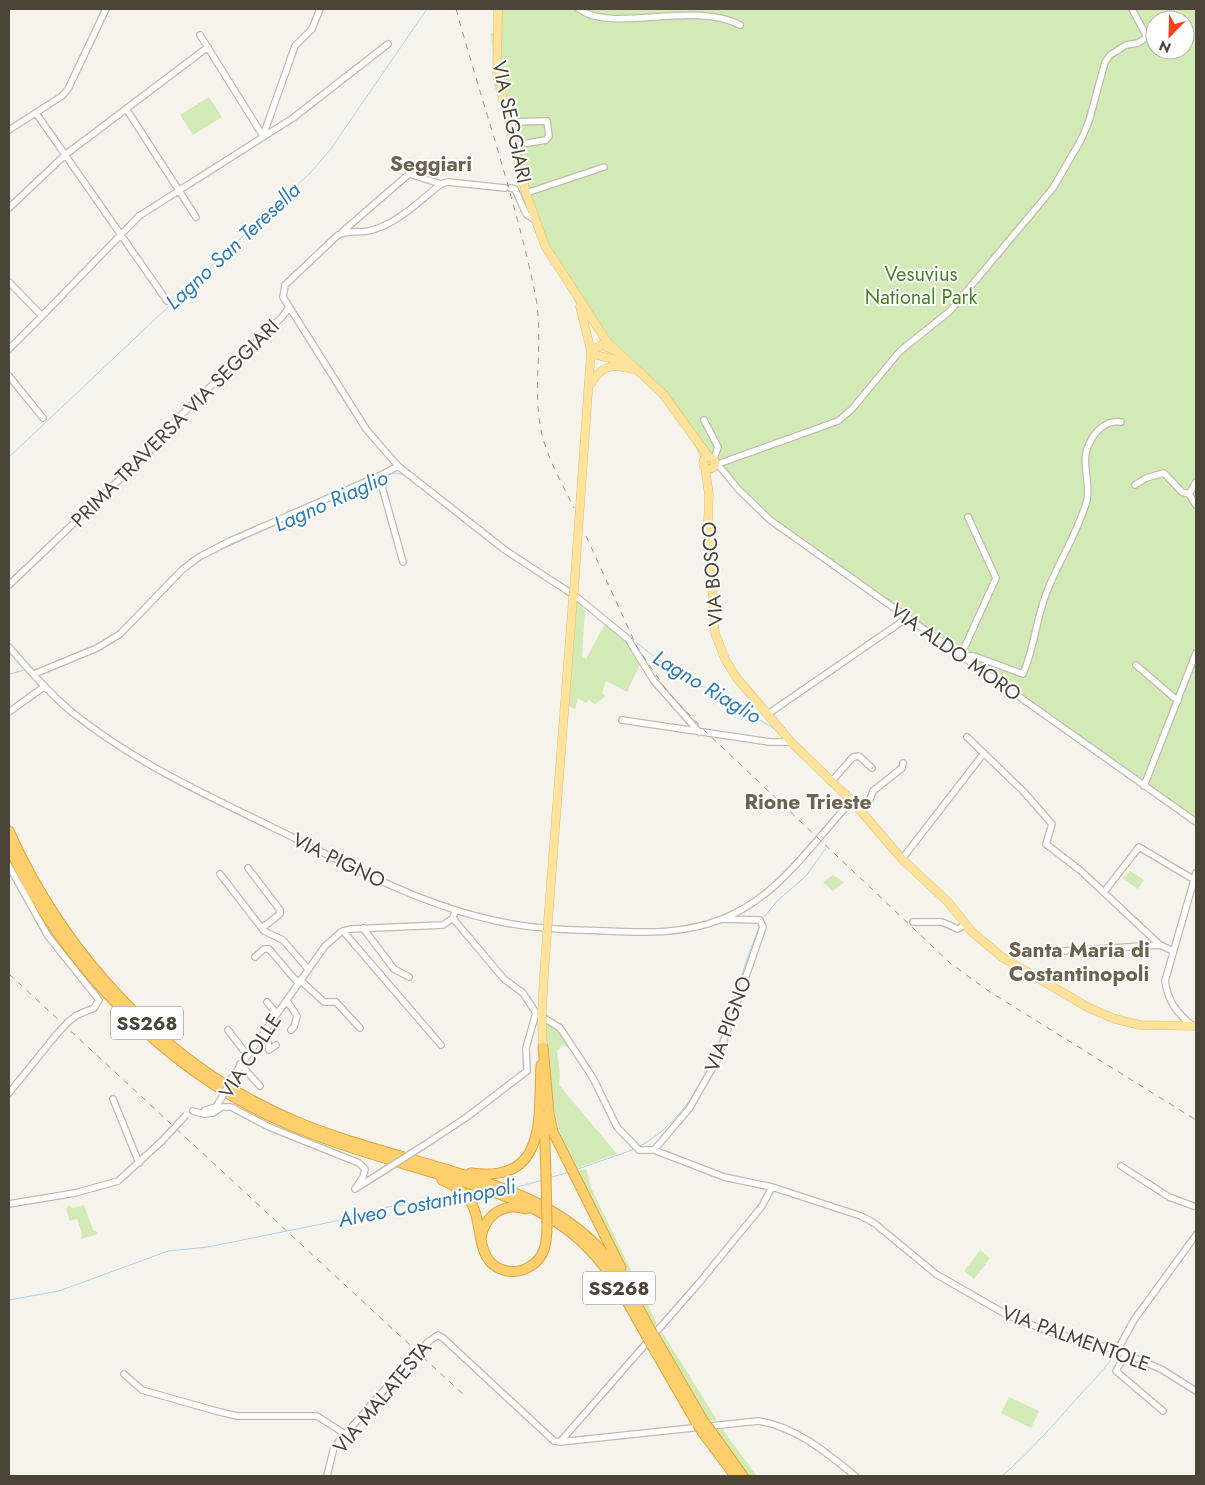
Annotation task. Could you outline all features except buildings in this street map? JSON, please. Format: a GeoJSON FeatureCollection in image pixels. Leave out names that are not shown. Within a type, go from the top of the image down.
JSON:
{"type":"FeatureCollection","features":[{"type":"Feature","properties":{"kind":"highway","name":"SS268"},"geometry":{"type":"LineString","coordinates":[[9,831],[29,874],[70,938],[112,990],[154,1029],[209,1072],[268,1108],[305,1125],[503,1191],[554,1220],[585,1245],[612,1278],[648,1332]]}},
{"type":"Feature","properties":{"kind":"highway","name":"SS268"},"geometry":{"type":"LineString","coordinates":[[9,847],[35,898],[75,956],[120,1006],[165,1047],[220,1088],[267,1115],[319,1137],[487,1189],[517,1192],[557,1213],[590,1239],[610,1262],[636,1303],[653,1342],[735,1476]]}},
{"type":"Feature","properties":{"kind":"highway"},"geometry":{"type":"LineString","coordinates":[[384,1150],[471,1173],[496,1173],[511,1168],[530,1149],[538,1133],[543,1047]]}},
{"type":"Feature","properties":{"kind":"highway"},"geometry":{"type":"LineString","coordinates":[[543,1047],[550,1121],[569,1167],[636,1303]]}},
{"type":"Feature","properties":{"kind":"highway"},"geometry":{"type":"LineString","coordinates":[[392,1160],[448,1183],[467,1198],[476,1215],[484,1253],[495,1266],[502,1270],[518,1271],[532,1266],[542,1254],[547,1240],[543,1047]]}},
{"type":"Feature","properties":{"kind":"highway"},"geometry":{"type":"LineString","coordinates":[[480,1240],[483,1228],[491,1215],[504,1208],[518,1207],[540,1216],[585,1245]]}},
{"type":"Feature","properties":{"kind":"highway","name":"SS268"},"geometry":{"type":"LineString","coordinates":[[707,1432],[743,1476]]}},
{"type":"Feature","properties":{"kind":"main road","name":"VIA SEGGIARI"},"geometry":{"type":"LineString","coordinates":[[498,9],[498,75],[516,145],[526,193],[526,204]]}},
{"type":"Feature","properties":{"kind":"main road","name":"VIA BOSCO"},"geometry":{"type":"LineString","coordinates":[[526,204],[535,220],[545,246],[614,350],[663,394],[714,465],[715,633],[729,666],[768,714],[791,742],[861,811],[902,859],[948,902],[983,943],[1002,957],[1098,1013],[1131,1024],[1195,1026]]}},
{"type":"Feature","properties":{"kind":"main road","name":"VIA BOSCO"},"geometry":{"type":"LineString","coordinates":[[578,298],[591,351],[627,363]]}},
{"type":"Feature","properties":{"kind":"main road"},"geometry":{"type":"LineString","coordinates":[[543,1047],[542,1025],[539,1012],[544,974],[574,595],[591,351],[600,345],[614,350]]}},
{"type":"Feature","properties":{"kind":"main road"},"geometry":{"type":"LineString","coordinates":[[589,386],[599,371],[613,365],[638,371]]}},
{"type":"Feature","properties":{"kind":"street"},"geometry":{"type":"LineString","coordinates":[[9,130],[62,96],[68,89],[106,9]]}},
{"type":"Feature","properties":{"kind":"street"},"geometry":{"type":"LineString","coordinates":[[263,136],[295,46],[312,29],[320,9]]}},
{"type":"Feature","properties":{"kind":"street"},"geometry":{"type":"LineString","coordinates":[[579,9],[598,17],[659,12],[700,12],[734,20],[740,24]]}},
{"type":"Feature","properties":{"kind":"street"},"geometry":{"type":"LineString","coordinates":[[714,465],[838,421],[852,409],[900,351],[950,311],[1059,179],[1089,121],[1105,62],[1110,55],[1126,45],[1138,43],[1147,37],[1132,9]]}},
{"type":"Feature","properties":{"kind":"street"},"geometry":{"type":"LineString","coordinates":[[200,35],[263,136]]}},
{"type":"Feature","properties":{"kind":"street"},"geometry":{"type":"LineString","coordinates":[[9,349],[139,216],[178,189],[293,118],[388,44]]}},
{"type":"Feature","properties":{"kind":"street"},"geometry":{"type":"LineString","coordinates":[[9,208],[65,155],[208,47]]}},
{"type":"Feature","properties":{"kind":"street"},"geometry":{"type":"LineString","coordinates":[[127,110],[196,217]]}},
{"type":"Feature","properties":{"kind":"street"},"geometry":{"type":"LineString","coordinates":[[36,113],[167,301]]}},
{"type":"Feature","properties":{"kind":"street"},"geometry":{"type":"LineString","coordinates":[[510,122],[547,121],[549,136],[546,140],[516,145]]}},
{"type":"Feature","properties":{"kind":"street"},"geometry":{"type":"LineString","coordinates":[[526,193],[604,167]]}},
{"type":"Feature","properties":{"kind":"street","name":"PRIMA TRAVERSA VIA SEGGIARI"},"geometry":{"type":"LineString","coordinates":[[9,585],[164,437],[177,419],[282,317],[288,309],[283,298],[286,285],[342,232],[409,174],[441,184]]}},
{"type":"Feature","properties":{"kind":"street"},"geometry":{"type":"LineString","coordinates":[[342,232],[374,230],[385,225],[441,184],[448,182],[508,188],[515,190],[526,204]]}},
{"type":"Feature","properties":{"kind":"street"},"geometry":{"type":"LineString","coordinates":[[9,282],[42,316]]}},
{"type":"Feature","properties":{"kind":"street"},"geometry":{"type":"LineString","coordinates":[[288,309],[366,429],[398,466],[505,550],[574,595],[628,639],[654,681],[699,732]]}},
{"type":"Feature","properties":{"kind":"street"},"geometry":{"type":"LineString","coordinates":[[9,376],[43,418]]}},
{"type":"Feature","properties":{"kind":"street"},"geometry":{"type":"LineString","coordinates":[[704,420],[718,447],[714,465]]}},
{"type":"Feature","properties":{"kind":"street"},"geometry":{"type":"LineString","coordinates":[[967,660],[970,656],[974,656],[1023,674],[1045,596],[1078,525],[1087,500],[1085,458],[1087,447],[1102,428],[1113,421],[1121,422]]}},
{"type":"Feature","properties":{"kind":"street","name":"VIA ALDO MORO"},"geometry":{"type":"LineString","coordinates":[[714,465],[770,520],[1196,822]]}},
{"type":"Feature","properties":{"kind":"street"},"geometry":{"type":"LineString","coordinates":[[34,674],[97,648],[120,634],[182,569],[199,558],[230,541],[398,466]]}},
{"type":"Feature","properties":{"kind":"street"},"geometry":{"type":"LineString","coordinates":[[1135,485],[1146,478],[1164,473],[1182,492],[1189,494],[1196,505]]}},
{"type":"Feature","properties":{"kind":"street"},"geometry":{"type":"LineString","coordinates":[[379,476],[403,562]]}},
{"type":"Feature","properties":{"kind":"street"},"geometry":{"type":"LineString","coordinates":[[1189,494],[1196,482]]}},
{"type":"Feature","properties":{"kind":"street"},"geometry":{"type":"LineString","coordinates":[[961,656],[996,578],[968,518]]}},
{"type":"Feature","properties":{"kind":"street"},"geometry":{"type":"LineString","coordinates":[[768,714],[907,618]]}},
{"type":"Feature","properties":{"kind":"street","name":"VIA PIGNO"},"geometry":{"type":"LineString","coordinates":[[9,647],[45,686],[87,723],[151,766],[386,883],[455,910],[522,926],[633,932],[677,931],[722,919],[768,894],[852,802]]}},
{"type":"Feature","properties":{"kind":"street"},"geometry":{"type":"LineString","coordinates":[[1144,786],[1196,653]]}},
{"type":"Feature","properties":{"kind":"street"},"geometry":{"type":"LineString","coordinates":[[1136,665],[1178,700]]}},
{"type":"Feature","properties":{"kind":"street"},"geometry":{"type":"LineString","coordinates":[[9,712],[45,686]]}},
{"type":"Feature","properties":{"kind":"street"},"geometry":{"type":"LineString","coordinates":[[622,720],[770,742],[791,742]]}},
{"type":"Feature","properties":{"kind":"street"},"geometry":{"type":"LineString","coordinates":[[968,737],[1024,792],[1052,824],[1046,844],[1081,871],[1160,945],[1173,951]]}},
{"type":"Feature","properties":{"kind":"street"},"geometry":{"type":"LineString","coordinates":[[902,859],[984,753]]}},
{"type":"Feature","properties":{"kind":"street"},"geometry":{"type":"LineString","coordinates":[[831,782],[853,757],[859,756],[872,768]]}},
{"type":"Feature","properties":{"kind":"street"},"geometry":{"type":"LineString","coordinates":[[861,811],[869,802],[873,791],[902,768],[903,763]]}},
{"type":"Feature","properties":{"kind":"street"},"geometry":{"type":"LineString","coordinates":[[1104,892],[1139,847],[1194,879]]}},
{"type":"Feature","properties":{"kind":"street"},"geometry":{"type":"LineString","coordinates":[[9,866],[48,936],[99,1000],[94,1008],[77,1015],[68,1022],[9,1093]]}},
{"type":"Feature","properties":{"kind":"street"},"geometry":{"type":"LineString","coordinates":[[248,868],[280,910],[280,914],[262,928]]}},
{"type":"Feature","properties":{"kind":"street"},"geometry":{"type":"LineString","coordinates":[[1195,1026],[1178,1012],[1167,994],[1165,981],[1196,873]]}},
{"type":"Feature","properties":{"kind":"street"},"geometry":{"type":"LineString","coordinates":[[220,874],[267,934],[283,940],[308,969]]}},
{"type":"Feature","properties":{"kind":"street"},"geometry":{"type":"LineString","coordinates":[[343,931],[363,928],[443,925],[453,918],[455,910]]}},
{"type":"Feature","properties":{"kind":"street"},"geometry":{"type":"LineString","coordinates":[[453,918],[504,979],[524,994],[539,1012],[560,1028],[593,1078],[617,1126],[636,1148],[654,1150]]}},
{"type":"Feature","properties":{"kind":"street","name":"VIA PIGNO"},"geometry":{"type":"LineString","coordinates":[[654,1150],[689,1109],[717,1060],[763,927],[763,920],[722,919]]}},
{"type":"Feature","properties":{"kind":"street"},"geometry":{"type":"LineString","coordinates":[[913,922],[942,922],[958,929],[966,924]]}},
{"type":"Feature","properties":{"kind":"street"},"geometry":{"type":"LineString","coordinates":[[363,928],[394,969],[409,977]]}},
{"type":"Feature","properties":{"kind":"street"},"geometry":{"type":"LineString","coordinates":[[343,931],[441,1045]]}},
{"type":"Feature","properties":{"kind":"street","name":"VIA COLLE"},"geometry":{"type":"LineString","coordinates":[[9,1204],[48,1198],[114,1183],[139,1163],[186,1115],[193,1111],[211,1109],[222,1098],[246,1055],[266,1030],[325,946],[343,931]]}},
{"type":"Feature","properties":{"kind":"street"},"geometry":{"type":"LineString","coordinates":[[1030,953],[1160,945]]}},
{"type":"Feature","properties":{"kind":"street"},"geometry":{"type":"LineString","coordinates":[[255,957],[264,949],[269,949],[299,982],[324,1002],[336,1002],[360,1028]]}},
{"type":"Feature","properties":{"kind":"street"},"geometry":{"type":"LineString","coordinates":[[286,1001],[297,1016],[294,1027],[291,1030]]}},
{"type":"Feature","properties":{"kind":"street"},"geometry":{"type":"LineString","coordinates":[[267,1002],[277,1014]]}},
{"type":"Feature","properties":{"kind":"street"},"geometry":{"type":"LineString","coordinates":[[193,1111],[204,1114],[213,1113],[222,1107],[231,1107],[276,1129],[359,1163],[365,1169],[365,1173],[355,1189],[467,1117],[527,1073],[526,1048],[539,1012]]}},
{"type":"Feature","properties":{"kind":"street"},"geometry":{"type":"LineString","coordinates":[[228,1030],[246,1055]]}},
{"type":"Feature","properties":{"kind":"street"},"geometry":{"type":"LineString","coordinates":[[266,1030],[268,1050],[276,1045]]}},
{"type":"Feature","properties":{"kind":"street"},"geometry":{"type":"LineString","coordinates":[[240,1064],[260,1086]]}},
{"type":"Feature","properties":{"kind":"street"},"geometry":{"type":"LineString","coordinates":[[113,1099],[139,1163]]}},
{"type":"Feature","properties":{"kind":"street","name":"VIA PALMENTOLE"},"geometry":{"type":"LineString","coordinates":[[654,1150],[724,1178],[772,1187],[868,1219],[936,1274],[1015,1319],[1050,1332],[1117,1351],[1161,1369],[1196,1391]]}},
{"type":"Feature","properties":{"kind":"street"},"geometry":{"type":"LineString","coordinates":[[1121,1166],[1169,1198],[1196,1208]]}},
{"type":"Feature","properties":{"kind":"street"},"geometry":{"type":"LineString","coordinates":[[560,1442],[699,1283],[762,1206],[772,1187]]}},
{"type":"Feature","properties":{"kind":"street"},"geometry":{"type":"LineString","coordinates":[[1117,1351],[1134,1320],[1196,1236]]}},
{"type":"Feature","properties":{"kind":"street","name":"VIA MALATESTA"},"geometry":{"type":"LineString","coordinates":[[327,1476],[332,1450],[408,1363],[428,1342],[438,1335],[554,1441],[560,1442]]}},
{"type":"Feature","properties":{"kind":"street"},"geometry":{"type":"LineString","coordinates":[[1125,1355],[1116,1371],[1163,1411]]}},
{"type":"Feature","properties":{"kind":"street"},"geometry":{"type":"LineString","coordinates":[[124,1374],[142,1390],[216,1411],[238,1416],[317,1416],[345,1434]]}},
{"type":"Feature","properties":{"kind":"street"},"geometry":{"type":"LineString","coordinates":[[560,1442],[758,1421],[777,1424],[791,1431],[855,1476]]}},
{"type":"Feature","properties":{"kind":"green space","name":"Vesuvius National Park"},"geometry":{"type":"Polygon","coordinates":[[[494,9],[1196,9],[1196,825],[747,501],[718,470],[703,464],[688,432],[676,415],[578,309],[571,293],[541,244],[533,224],[494,74],[491,33],[494,32],[494,9]]]}},
{"type":"Feature","properties":{"kind":"green space"},"geometry":{"type":"Polygon","coordinates":[[[209,97],[222,117],[193,135],[180,115],[209,97]]]}},
{"type":"Feature","properties":{"kind":"green space"},"geometry":{"type":"Polygon","coordinates":[[[577,600],[585,611],[582,657],[586,659],[606,622],[627,640],[640,664],[627,692],[606,681],[602,693],[606,696],[595,704],[589,700],[586,703],[578,698],[575,709],[568,706],[577,600]]]}},
{"type":"Feature","properties":{"kind":"green space"},"geometry":{"type":"Polygon","coordinates":[[[1130,871],[1144,880],[1138,889],[1123,879],[1130,871]]]}},
{"type":"Feature","properties":{"kind":"green space"},"geometry":{"type":"Polygon","coordinates":[[[833,875],[844,882],[833,891],[823,882],[833,875]]]}},
{"type":"Feature","properties":{"kind":"green space"},"geometry":{"type":"Polygon","coordinates":[[[545,1022],[555,1026],[569,1044],[566,1047],[563,1045],[557,1051],[560,1075],[559,1085],[617,1154],[574,1169],[561,1134],[552,1097],[545,1022]]]}},
{"type":"Feature","properties":{"kind":"green space"},"geometry":{"type":"Polygon","coordinates":[[[586,1169],[592,1190],[657,1324],[654,1327],[575,1172],[586,1169]]]}},
{"type":"Feature","properties":{"kind":"green space"},"geometry":{"type":"Polygon","coordinates":[[[68,1205],[72,1208],[84,1205],[93,1230],[97,1232],[96,1235],[81,1239],[82,1233],[77,1219],[70,1221],[66,1209],[68,1205]]]}},
{"type":"Feature","properties":{"kind":"green space"},"geometry":{"type":"Polygon","coordinates":[[[980,1250],[990,1258],[974,1279],[964,1271],[980,1250]]]}},
{"type":"Feature","properties":{"kind":"green space"},"geometry":{"type":"Polygon","coordinates":[[[662,1332],[717,1420],[709,1421],[658,1336],[662,1332]]]}},
{"type":"Feature","properties":{"kind":"green space"},"geometry":{"type":"Polygon","coordinates":[[[1009,1397],[1039,1411],[1031,1428],[1001,1413],[1009,1397]]]}},
{"type":"Feature","properties":{"kind":"green space"},"geometry":{"type":"Polygon","coordinates":[[[720,1426],[757,1476],[748,1476],[712,1427],[720,1426]]]}},
{"type":"Feature","properties":{"kind":"waterway","name":"Lagno San Teresella"},"geometry":{"type":"LineString","coordinates":[[9,457],[310,173],[330,150],[427,9]]}},
{"type":"Feature","properties":{"kind":"waterway","name":"Lagno Riaglio"},"geometry":{"type":"LineString","coordinates":[[386,475],[396,473],[404,475]]}},
{"type":"Feature","properties":{"kind":"waterway","name":"Lagno Riaglio"},"geometry":{"type":"LineString","coordinates":[[218,551],[328,501]]}},
{"type":"Feature","properties":{"kind":"waterway","name":"Lagno Riaglio"},"geometry":{"type":"LineString","coordinates":[[52,670],[99,651],[122,636]]}},
{"type":"Feature","properties":{"kind":"waterway","name":"Lagno Riaglio"},"geometry":{"type":"LineString","coordinates":[[637,643],[657,659],[775,729]]}},
{"type":"Feature","properties":{"kind":"waterway","name":"Lagno Riaglio"},"geometry":{"type":"LineString","coordinates":[[9,674],[25,670]]}},
{"type":"Feature","properties":{"kind":"waterway","name":"Alveo Costantinopoli"},"geometry":{"type":"LineString","coordinates":[[762,920],[777,901],[806,876],[826,848]]}},
{"type":"Feature","properties":{"kind":"waterway","name":"Alveo Costantinopoli"},"geometry":{"type":"LineString","coordinates":[[638,1147],[665,1128],[686,1105],[703,1078],[717,1048],[760,926]]}},
{"type":"Feature","properties":{"kind":"waterway","name":"Alveo Costantinopoli"},"geometry":{"type":"LineString","coordinates":[[575,1170],[635,1149]]}},
{"type":"Feature","properties":{"kind":"waterway","name":"Alveo Costantinopoli"},"geometry":{"type":"LineString","coordinates":[[549,1178],[569,1172]]}},
{"type":"Feature","properties":{"kind":"waterway","name":"Alveo Costantinopoli"},"geometry":{"type":"LineString","coordinates":[[513,1188],[543,1180]]}},
{"type":"Feature","properties":{"kind":"waterway","name":"Alveo Costantinopoli"},"geometry":{"type":"LineString","coordinates":[[471,1197],[487,1194]]}},
{"type":"Feature","properties":{"kind":"waterway","name":"Alveo Costantinopoli"},"geometry":{"type":"LineString","coordinates":[[9,1300],[59,1291],[168,1251],[208,1247],[336,1221],[388,1207],[462,1198]]}},
{"type":"Feature","properties":{"kind":"waterway"},"geometry":{"type":"LineString","coordinates":[[1002,1476],[1099,1375],[1116,1351]]}},
{"type":"Feature","properties":{"kind":"railway"},"geometry":{"type":"LineString","coordinates":[[456,9],[518,221],[535,293],[539,326],[538,408],[542,436],[554,468],[574,508]]}},
{"type":"Feature","properties":{"kind":"railway"},"geometry":{"type":"LineString","coordinates":[[586,536],[637,647],[667,691],[706,732],[950,963],[990,992],[1196,1120]]}},
{"type":"Feature","properties":{"kind":"railway"},"geometry":{"type":"LineString","coordinates":[[9,974],[465,1396]]}},
{"type":"Feature","properties":{"kind":"district","name":"Seggiari"},"geometry":{"type":"Point","coordinates":[431,164]}},
{"type":"Feature","properties":{"kind":"district","name":"Rione Trieste"},"geometry":{"type":"Point","coordinates":[808,802]}},
{"type":"Feature","properties":{"kind":"district","name":"Santa Maria di Costantinopoli"},"geometry":{"type":"Point","coordinates":[1079,962]}}]}
